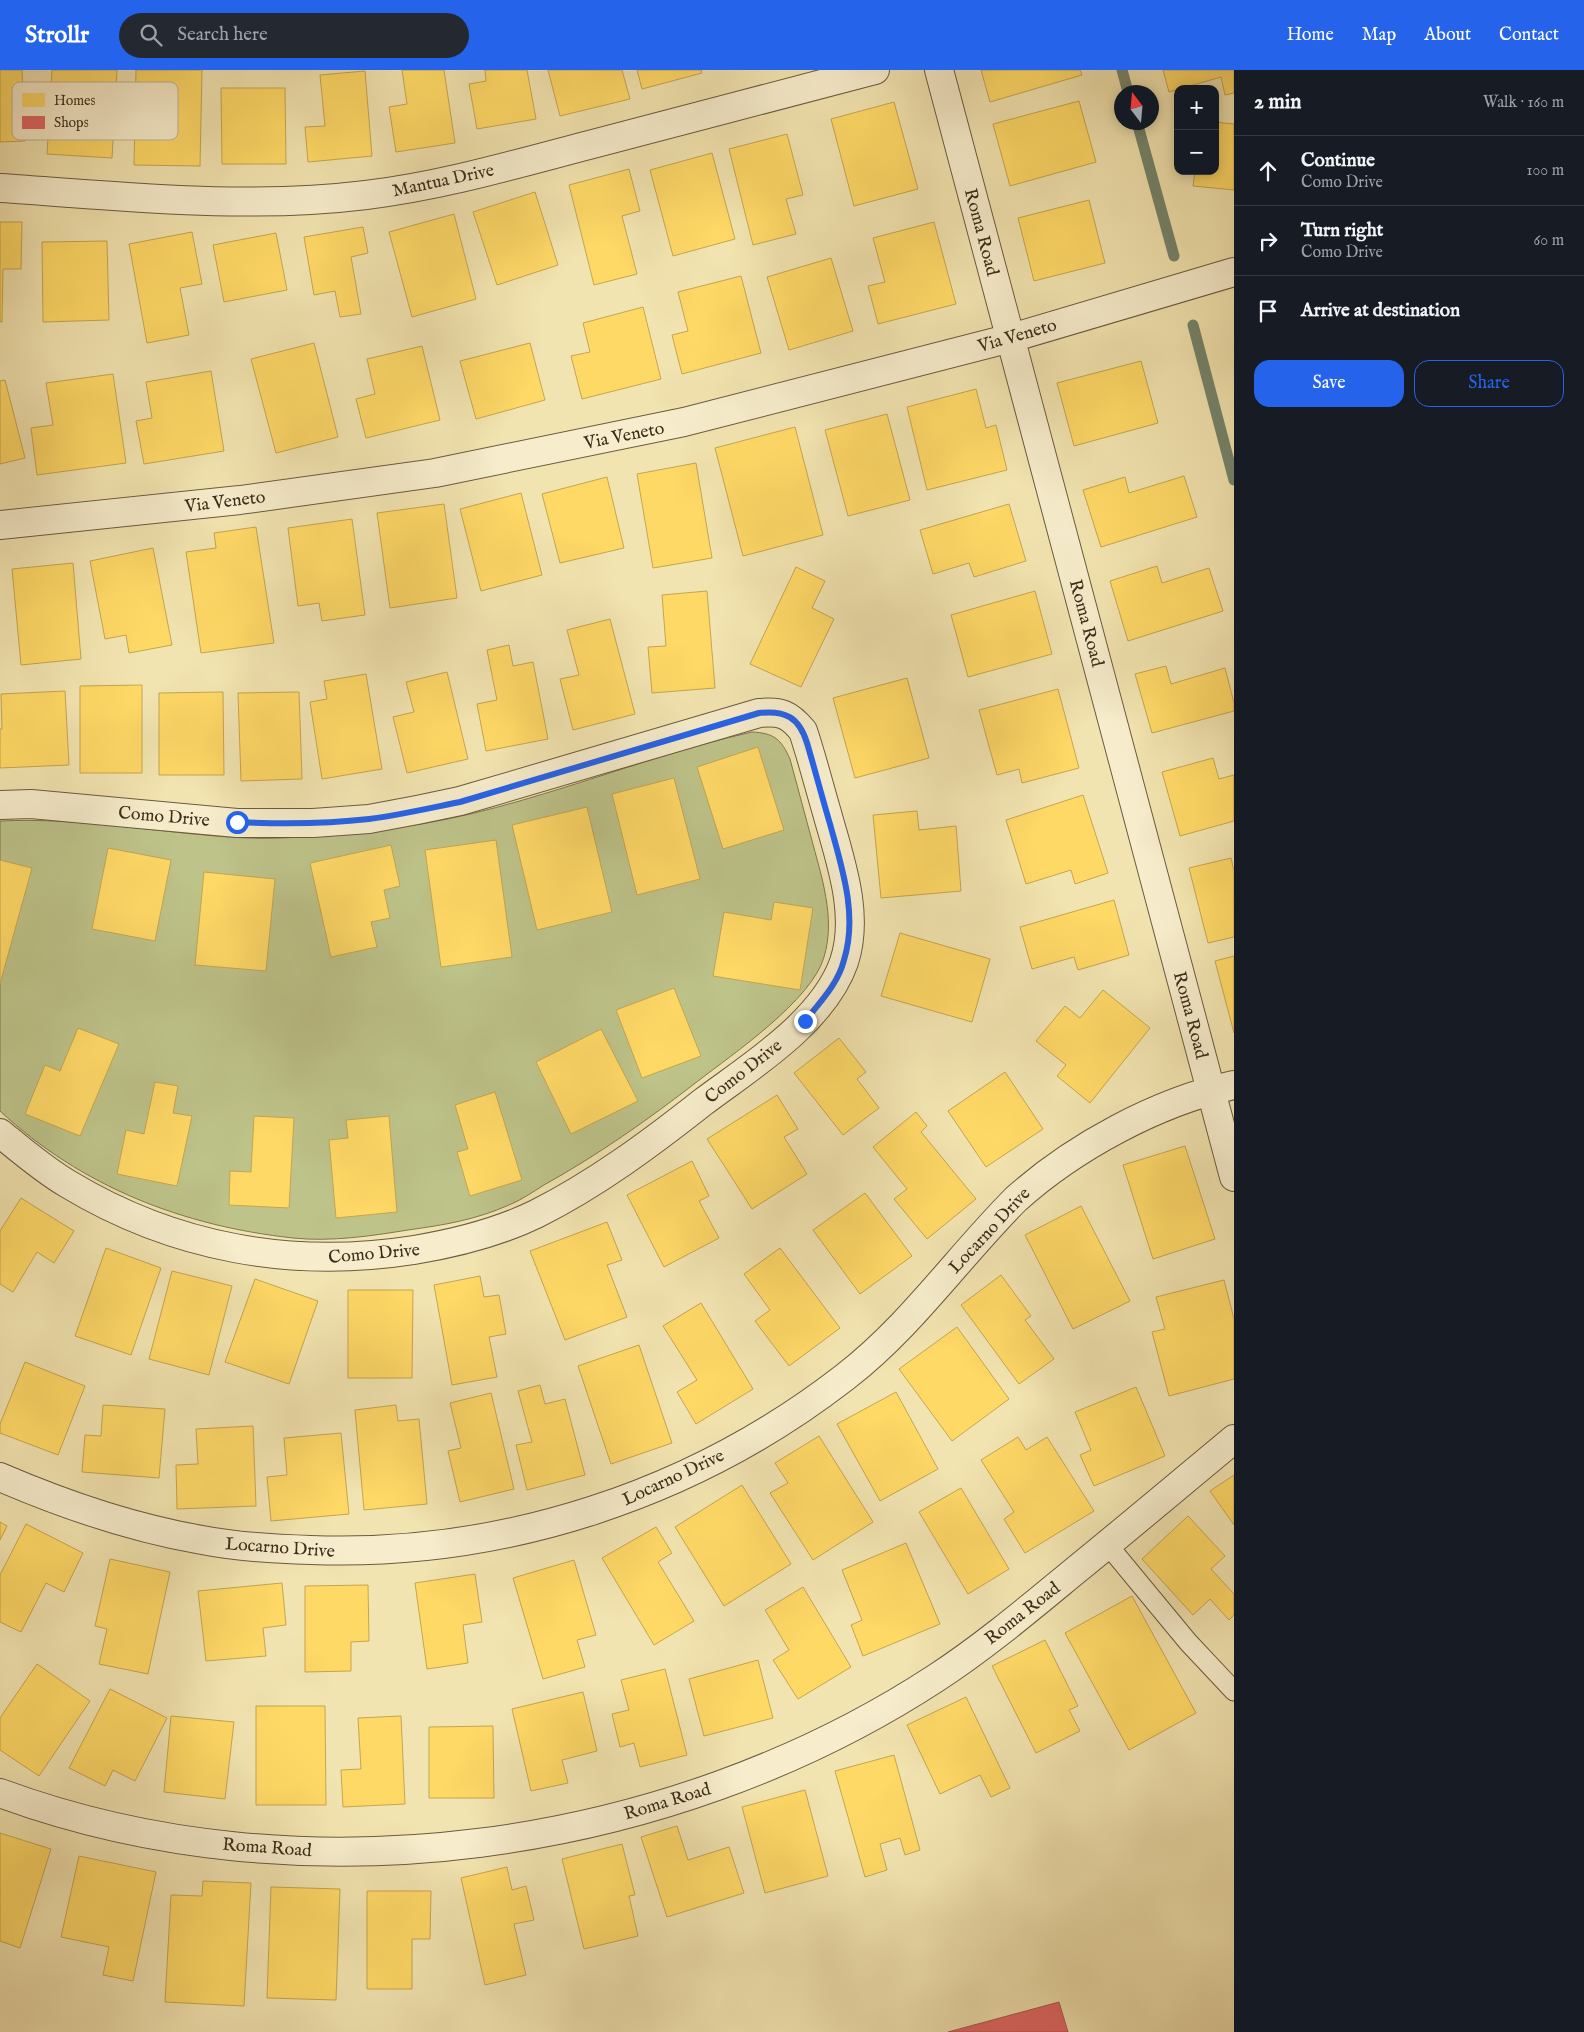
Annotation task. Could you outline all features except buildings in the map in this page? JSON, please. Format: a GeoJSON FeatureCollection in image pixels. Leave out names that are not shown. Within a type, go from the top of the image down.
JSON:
{"type":"FeatureCollection","features":[{"type":"Feature","properties":{"kind":"street","name":"Mantua Drive"},"geometry":{"type":"LineString","coordinates":[[0,188],[217,203],[290,201],[366,195],[436,183],[508,166],[875,70]]}},
{"type":"Feature","properties":{"kind":"street","name":"Roma Road"},"geometry":{"type":"LineString","coordinates":[[939,70],[1011,338],[1222,1088],[1234,1177]]}},
{"type":"Feature","properties":{"kind":"street","name":"Via Veneto"},"geometry":{"type":"LineString","coordinates":[[0,525],[240,500],[435,473],[684,422],[1011,338],[1234,272]]}},
{"type":"Feature","properties":{"kind":"street","name":"Como Drive"},"geometry":{"type":"LineString","coordinates":[[0,805],[31,804],[254,823],[313,823],[369,819],[460,802],[759,713],[774,711],[794,720],[803,731],[841,863],[850,919],[849,940],[844,961],[835,983],[805,1021],[777,1046],[656,1139],[578,1190],[518,1222],[454,1243],[390,1254],[347,1257],[290,1257],[242,1250],[169,1230],[100,1202],[66,1183],[0,1133]]}},
{"type":"Feature","properties":{"kind":"street","name":"Locarno Drive"},"geometry":{"type":"LineString","coordinates":[[0,1477],[110,1518],[204,1541],[262,1549],[351,1552],[432,1546],[546,1526],[652,1490],[689,1473],[771,1428],[845,1377],[901,1327],[996,1219],[1035,1181],[1068,1157],[1110,1132],[1222,1088]]}},
{"type":"Feature","properties":{"kind":"street","name":"Roma Road"},"geometry":{"type":"LineString","coordinates":[[0,1793],[44,1809],[169,1839],[290,1852],[398,1850],[494,1841],[594,1823],[686,1797],[771,1765],[870,1718],[937,1678],[1028,1610],[1234,1440]]}},
{"type":"Feature","properties":{"kind":"lane"},"geometry":{"type":"LineString","coordinates":[[1107,1544],[1188,1642],[1234,1692]]}},
{"type":"Feature","properties":{"kind":"green space"},"geometry":{"type":"Polygon","coordinates":[[[752,732],[776,738],[787,752],[819,866],[826,897],[828,927],[824,957],[817,974],[788,1008],[731,1056],[623,1136],[518,1201],[484,1215],[459,1221],[365,1236],[307,1239],[252,1232],[212,1224],[174,1213],[100,1181],[65,1161],[32,1138],[0,1111],[0,821],[62,821],[246,838],[311,836],[376,830],[472,814],[566,787],[659,757],[752,732]]]}},
{"type":"Feature","properties":{"kind":"waterway"},"geometry":{"type":"LineString","coordinates":[[1122,70],[1126,85]]}},
{"type":"Feature","properties":{"kind":"waterway"},"geometry":{"type":"LineString","coordinates":[[1139,130],[1174,256]]}},
{"type":"Feature","properties":{"kind":"waterway"},"geometry":{"type":"LineString","coordinates":[[1193,325],[1234,480]]}},
{"type":"Feature","properties":{"kind":"route"},"geometry":{"type":"LineString","coordinates":[[237,822],[271,824],[369,819],[460,802],[759,713],[774,711],[786,715],[794,720],[803,731],[807,743],[841,863],[850,919],[849,940],[844,961],[835,983],[805,1021]]}}]}
